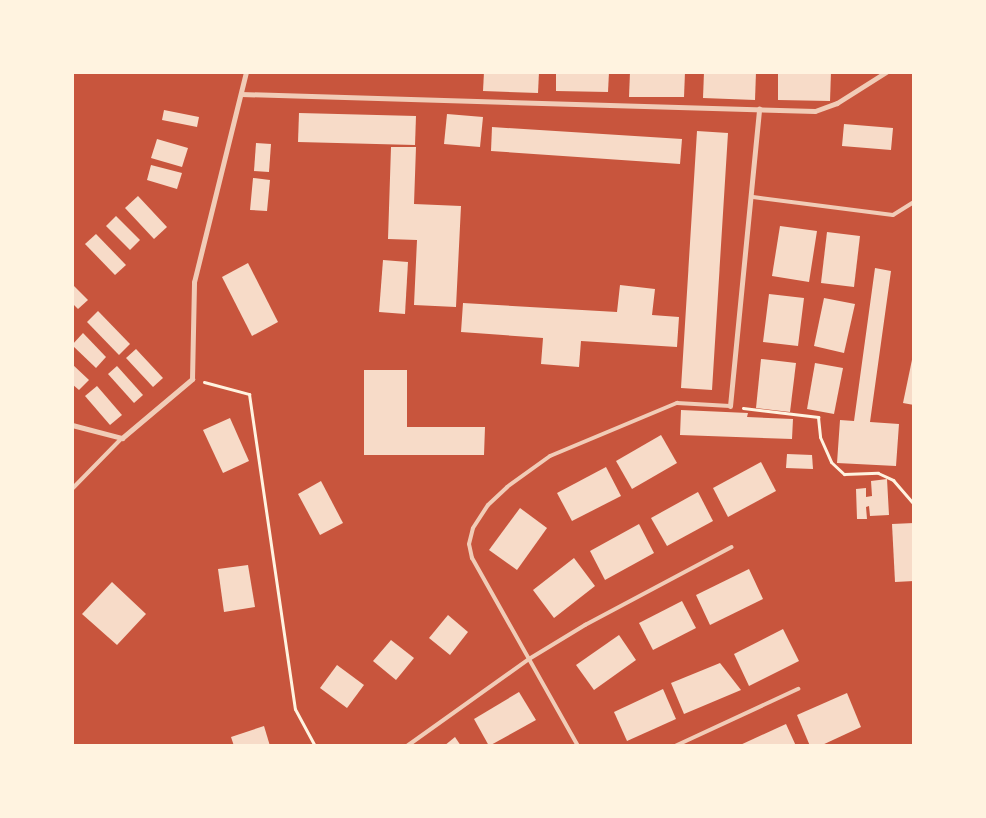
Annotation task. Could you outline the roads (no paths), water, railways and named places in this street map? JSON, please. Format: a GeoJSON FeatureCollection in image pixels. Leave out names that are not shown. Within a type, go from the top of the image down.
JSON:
{"type":"FeatureCollection","features":[{"type":"Feature","properties":{"kind":"street"},"geometry":{"type":"LineString","coordinates":[[72,425],[122,438],[192,380],[194,282],[246,72]]}},
{"type":"Feature","properties":{"kind":"street"},"geometry":{"type":"LineString","coordinates":[[241,94],[815,111],[837,103],[886,72]]}},
{"type":"Feature","properties":{"kind":"street"},"geometry":{"type":"LineString","coordinates":[[730,406],[753,197],[759,108]]}},
{"type":"Feature","properties":{"kind":"lane"},"geometry":{"type":"LineString","coordinates":[[753,197],[893,215],[914,202]]}},
{"type":"Feature","properties":{"kind":"lane"},"geometry":{"type":"LineString","coordinates":[[578,746],[472,558],[469,544],[472,528],[488,505],[528,469],[550,456],[677,404],[730,406]]}},
{"type":"Feature","properties":{"kind":"lane"},"geometry":{"type":"LineString","coordinates":[[72,489],[122,438]]}},
{"type":"Feature","properties":{"kind":"lane"},"geometry":{"type":"LineString","coordinates":[[407,746],[529,659],[585,625],[732,547]]}},
{"type":"Feature","properties":{"kind":"lane"},"geometry":{"type":"LineString","coordinates":[[675,746],[798,689]]}}]}
